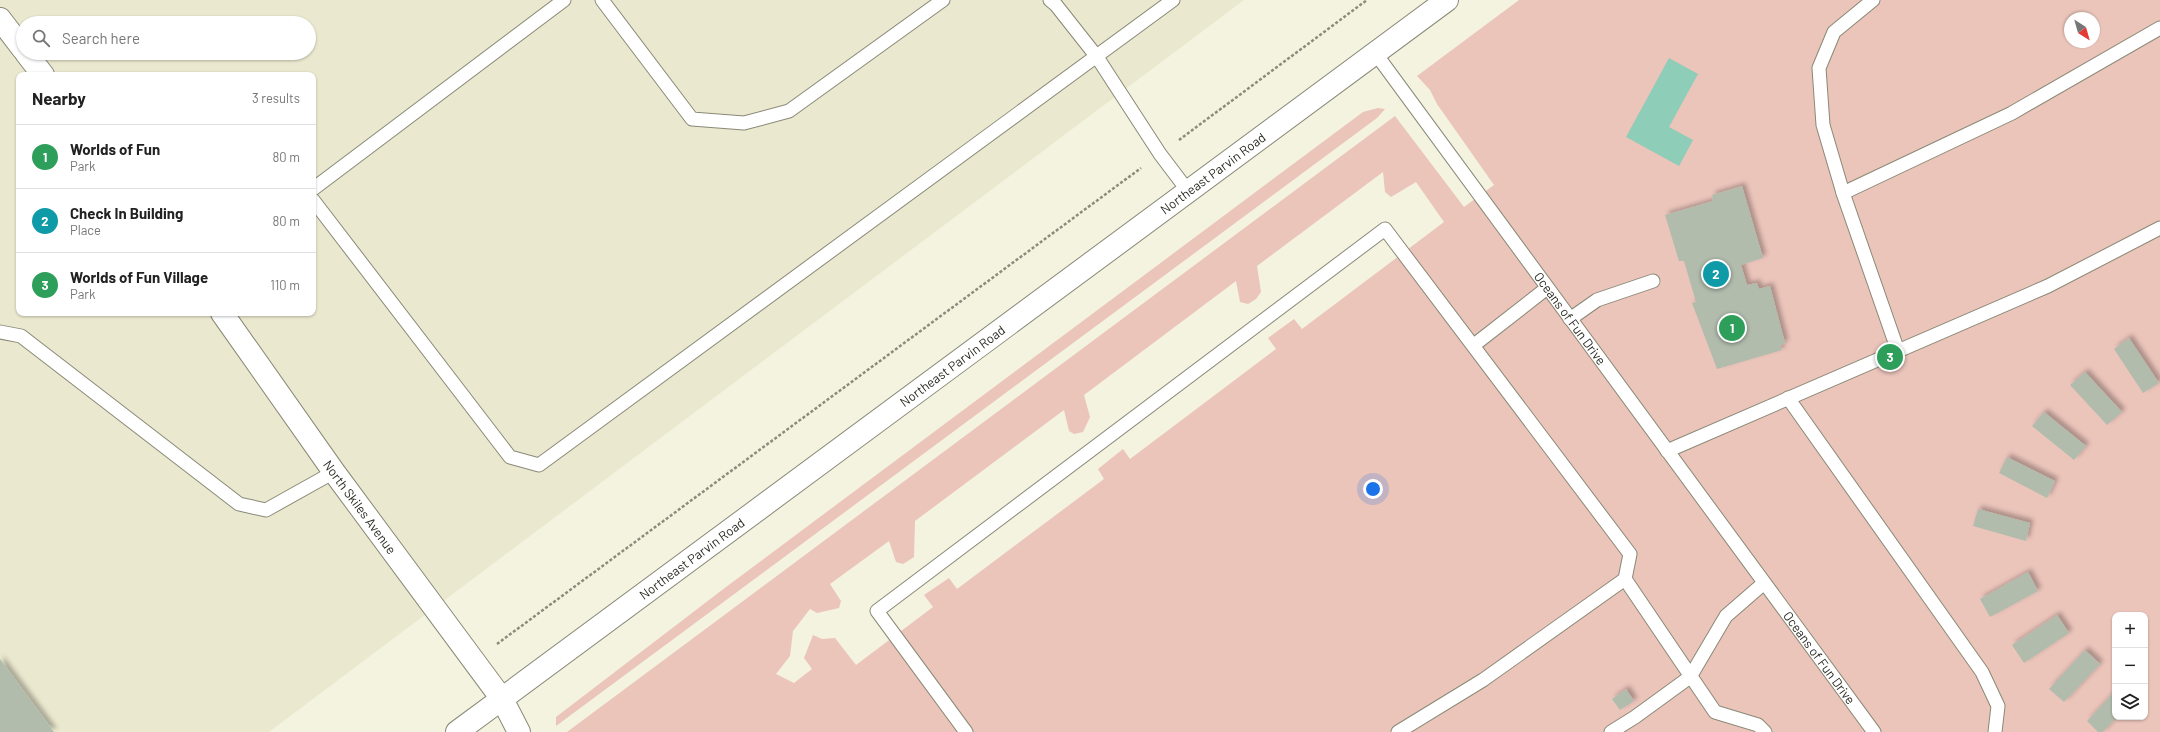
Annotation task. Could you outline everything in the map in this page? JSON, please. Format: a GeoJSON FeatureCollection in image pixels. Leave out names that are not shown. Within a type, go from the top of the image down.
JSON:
{"type":"FeatureCollection","features":[{"type":"Feature","properties":{"kind":"street","name":"Northeast Parvin Road"},"geometry":{"type":"LineString","coordinates":[[457,732],[1188,191],[1376,54],[1447,0]]}},
{"type":"Feature","properties":{"kind":"street"},"geometry":{"type":"LineString","coordinates":[[0,19],[16,40]]}},
{"type":"Feature","properties":{"kind":"street"},"geometry":{"type":"LineString","coordinates":[[31,60],[41,72]]}},
{"type":"Feature","properties":{"kind":"street","name":"North Skiles Avenue"},"geometry":{"type":"LineString","coordinates":[[224,316],[334,472],[502,699]]}},
{"type":"Feature","properties":{"kind":"street"},"geometry":{"type":"LineString","coordinates":[[502,699],[519,732]]}},
{"type":"Feature","properties":{"kind":"lane"},"geometry":{"type":"LineString","coordinates":[[316,187],[564,0]]}},
{"type":"Feature","properties":{"kind":"lane"},"geometry":{"type":"LineString","coordinates":[[602,0],[692,120],[744,123],[788,111],[943,0]]}},
{"type":"Feature","properties":{"kind":"lane"},"geometry":{"type":"LineString","coordinates":[[1050,0],[1056,5],[1097,57],[1160,154],[1188,191]]}},
{"type":"Feature","properties":{"kind":"lane"},"geometry":{"type":"LineString","coordinates":[[316,204],[510,457],[539,465],[1173,0]]}},
{"type":"Feature","properties":{"kind":"lane"},"geometry":{"type":"LineString","coordinates":[[1873,0],[1834,32],[1819,68],[1823,125],[1842,193],[1898,351]]}},
{"type":"Feature","properties":{"kind":"lane"},"geometry":{"type":"LineString","coordinates":[[1842,193],[2012,113],[2160,28]]}},
{"type":"Feature","properties":{"kind":"lane","name":"Oceans of Fun Drive"},"geometry":{"type":"LineString","coordinates":[[1376,54],[1874,732]]}},
{"type":"Feature","properties":{"kind":"lane"},"geometry":{"type":"LineString","coordinates":[[1667,451],[2048,286],[2160,228]]}},
{"type":"Feature","properties":{"kind":"lane"},"geometry":{"type":"LineString","coordinates":[[966,732],[877,611],[1385,230],[1474,345],[1630,554],[1625,579],[1483,680],[1398,732]]}},
{"type":"Feature","properties":{"kind":"lane"},"geometry":{"type":"LineString","coordinates":[[1570,319],[1597,300],[1653,281]]}},
{"type":"Feature","properties":{"kind":"lane"},"geometry":{"type":"LineString","coordinates":[[1474,345],[1547,288]]}},
{"type":"Feature","properties":{"kind":"lane"},"geometry":{"type":"LineString","coordinates":[[0,332],[21,336],[239,504],[266,510],[334,472]]}},
{"type":"Feature","properties":{"kind":"lane"},"geometry":{"type":"LineString","coordinates":[[1788,398],[1982,672],[1998,706],[1995,732]]}},
{"type":"Feature","properties":{"kind":"lane"},"geometry":{"type":"LineString","coordinates":[[1625,579],[1655,619],[1690,677],[1716,712],[1758,724],[1765,732]]}},
{"type":"Feature","properties":{"kind":"lane"},"geometry":{"type":"LineString","coordinates":[[1611,732],[1636,717],[1690,677],[1726,616],[1764,583]]}},
{"type":"Feature","properties":{"kind":"path"},"geometry":{"type":"LineString","coordinates":[[474,661],[1367,0]]}},
{"type":"Feature","properties":{"kind":"shaded area"},"geometry":{"type":"Polygon","coordinates":[[[0,0],[1244,0],[269,732],[0,732],[0,0]]]}},
{"type":"Feature","properties":{"kind":"shaded area"},"geometry":{"type":"Polygon","coordinates":[[[1519,0],[2160,0],[2160,732],[567,732],[1395,116],[1464,207],[1494,185],[1437,104],[1430,90],[1417,76],[1519,0]],[[1383,172],[1257,266],[1261,292],[1256,299],[1248,304],[1240,302],[1236,281],[1084,395],[1090,417],[1083,432],[1074,434],[1069,431],[1064,410],[915,521],[914,557],[903,564],[896,562],[889,541],[830,584],[841,601],[839,608],[817,613],[810,609],[793,631],[790,656],[776,674],[794,683],[812,669],[804,658],[813,635],[822,639],[835,638],[856,665],[933,607],[924,595],[949,578],[957,589],[1104,479],[1098,469],[1123,449],[1130,459],[1276,349],[1268,338],[1294,319],[1302,329],[1444,222],[1416,182],[1391,197],[1385,192],[1383,172]]]}},
{"type":"Feature","properties":{"kind":"shaded area"},"geometry":{"type":"Polygon","coordinates":[[[1378,108],[1385,109],[1377,118],[556,726],[556,717],[726,587],[1363,112],[1378,108]]]}},
{"type":"Feature","properties":{"kind":"water"},"geometry":{"type":"Polygon","coordinates":[[[1669,58],[1698,74],[1669,127],[1693,140],[1679,166],[1626,137],[1669,58]]]}},
{"type":"Feature","properties":{"kind":"building"},"geometry":{"type":"Polygon","coordinates":[[[1742,186],[1763,258],[1741,265],[1747,285],[1757,283],[1759,289],[1770,286],[1785,343],[1780,346],[1782,350],[1717,369],[1692,303],[1696,302],[1684,261],[1679,261],[1665,215],[1713,201],[1712,195],[1742,186]]]}},
{"type":"Feature","properties":{"kind":"building"},"geometry":{"type":"Polygon","coordinates":[[[2129,338],[2159,383],[2143,393],[2114,349],[2129,338]]]}},
{"type":"Feature","properties":{"kind":"building"},"geometry":{"type":"Polygon","coordinates":[[[2085,372],[2122,412],[2107,425],[2070,385],[2085,372]]]}},
{"type":"Feature","properties":{"kind":"building"},"geometry":{"type":"Polygon","coordinates":[[[2044,412],[2086,446],[2074,460],[2032,426],[2044,412]]]}},
{"type":"Feature","properties":{"kind":"building"},"geometry":{"type":"Polygon","coordinates":[[[2007,457],[2055,481],[2047,498],[1999,473],[2007,457]]]}},
{"type":"Feature","properties":{"kind":"building"},"geometry":{"type":"Polygon","coordinates":[[[1978,509],[2030,523],[2026,541],[1973,526],[1978,509]]]}},
{"type":"Feature","properties":{"kind":"building"},"geometry":{"type":"Polygon","coordinates":[[[2028,572],[2038,591],[1990,617],[1980,599],[2028,572]]]}},
{"type":"Feature","properties":{"kind":"building"},"geometry":{"type":"Polygon","coordinates":[[[2057,615],[2069,633],[2024,663],[2012,645],[2057,615]]]}},
{"type":"Feature","properties":{"kind":"building"},"geometry":{"type":"Polygon","coordinates":[[[2085,650],[2100,664],[2064,702],[2049,689],[2085,650]]]}},
{"type":"Feature","properties":{"kind":"building"},"geometry":{"type":"Polygon","coordinates":[[[0,659],[54,732],[0,732],[0,659]]]}},
{"type":"Feature","properties":{"kind":"building"},"geometry":{"type":"Polygon","coordinates":[[[1626,689],[1634,701],[1620,710],[1612,699],[1626,689]]]}},
{"type":"Feature","properties":{"kind":"building"},"geometry":{"type":"Polygon","coordinates":[[[2112,694],[2112,720],[2114,720],[2103,732],[2098,732],[2087,721],[2112,694]]]}},
{"type":"Feature","properties":{"kind":"place","name":"Check In Building"},"geometry":{"type":"Point","coordinates":[1716,274]}},
{"type":"Feature","properties":{"kind":"place","name":"Worlds of Fun"},"geometry":{"type":"Point","coordinates":[1732,328]}},
{"type":"Feature","properties":{"kind":"place","name":"Worlds of Fun Village"},"geometry":{"type":"Point","coordinates":[1890,357]}}]}
